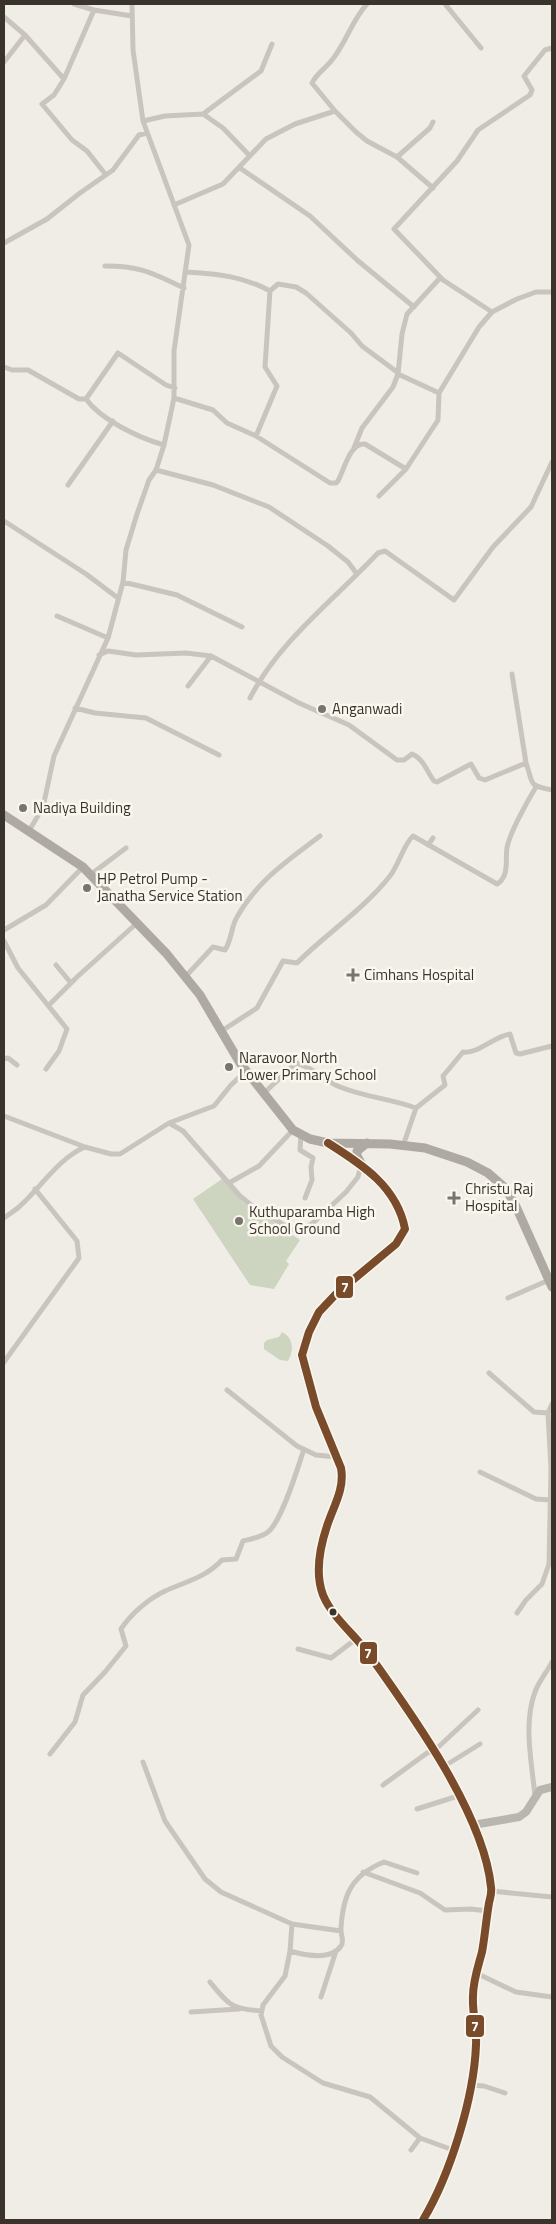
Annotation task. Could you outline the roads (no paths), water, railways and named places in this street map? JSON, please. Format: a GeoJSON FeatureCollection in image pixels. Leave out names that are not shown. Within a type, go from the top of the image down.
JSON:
{"type":"FeatureCollection","features":[{"type":"Feature","properties":{"kind":"main road"},"geometry":{"type":"LineString","coordinates":[[4,816],[83,867],[138,922],[186,976],[200,995],[220,1032],[246,1071],[263,1094],[297,1132],[328,1143],[362,1164]]}},
{"type":"Feature","properties":{"kind":"main road"},"geometry":{"type":"LineString","coordinates":[[328,1143],[368,1143],[425,1148],[467,1162],[488,1172],[504,1187],[514,1202],[550,1283]]}},
{"type":"Feature","properties":{"kind":"main road"},"geometry":{"type":"LineString","coordinates":[[352,1158],[350,1151],[356,1143]]}},
{"type":"Feature","properties":{"kind":"main road"},"geometry":{"type":"LineString","coordinates":[[368,1143],[357,1151],[356,1156],[390,1194],[402,1213],[405,1230],[396,1244],[336,1294],[319,1312],[309,1332],[302,1355],[316,1407],[343,1478],[322,1546],[320,1578],[323,1595],[398,1696],[443,1767],[473,1825],[487,1866],[491,1891],[486,1933],[476,1973],[473,1997],[476,2042],[475,2063],[453,2150],[445,2173],[423,2220]]}},
{"type":"Feature","properties":{"kind":"main road"},"geometry":{"type":"LineString","coordinates":[[473,1825],[519,1817],[526,1812],[540,1790],[552,1787]]}},
{"type":"Feature","properties":{"kind":"street"},"geometry":{"type":"LineString","coordinates":[[74,4],[94,10],[132,16]]}},
{"type":"Feature","properties":{"kind":"street"},"geometry":{"type":"LineString","coordinates":[[29,831],[43,807],[54,756],[98,655],[108,638],[123,582],[126,550],[136,514],[156,470],[164,445],[174,398],[174,351],[177,320],[187,272],[189,245],[143,121],[133,50],[132,4]]}},
{"type":"Feature","properties":{"kind":"street"},"geometry":{"type":"LineString","coordinates":[[368,4],[347,32],[331,62],[316,74],[312,84],[356,132],[367,141],[398,157],[432,188]]}},
{"type":"Feature","properties":{"kind":"street"},"geometry":{"type":"LineString","coordinates":[[444,4],[481,48]]}},
{"type":"Feature","properties":{"kind":"street"},"geometry":{"type":"LineString","coordinates":[[94,10],[64,79],[54,95],[42,104],[72,140],[87,151],[106,175]]}},
{"type":"Feature","properties":{"kind":"street"},"geometry":{"type":"LineString","coordinates":[[4,17],[25,35],[64,79]]}},
{"type":"Feature","properties":{"kind":"street"},"geometry":{"type":"LineString","coordinates":[[4,62],[25,35]]}},
{"type":"Feature","properties":{"kind":"street"},"geometry":{"type":"LineString","coordinates":[[143,121],[165,116],[203,114],[261,71],[272,44]]}},
{"type":"Feature","properties":{"kind":"street"},"geometry":{"type":"LineString","coordinates":[[492,312],[440,278],[394,229],[458,161],[478,130],[530,95],[532,90],[524,76],[545,50],[552,48]]}},
{"type":"Feature","properties":{"kind":"street"},"geometry":{"type":"LineString","coordinates":[[174,206],[223,184],[266,139],[281,131],[336,111]]}},
{"type":"Feature","properties":{"kind":"street"},"geometry":{"type":"LineString","coordinates":[[203,114],[223,128],[250,156]]}},
{"type":"Feature","properties":{"kind":"street"},"geometry":{"type":"LineString","coordinates":[[398,157],[430,128],[433,122]]}},
{"type":"Feature","properties":{"kind":"street"},"geometry":{"type":"LineString","coordinates":[[4,243],[47,219],[116,168],[139,135],[147,132]]}},
{"type":"Feature","properties":{"kind":"street"},"geometry":{"type":"LineString","coordinates":[[240,168],[310,216],[356,260],[414,306]]}},
{"type":"Feature","properties":{"kind":"street"},"geometry":{"type":"LineString","coordinates":[[105,266],[142,268],[184,288]]}},
{"type":"Feature","properties":{"kind":"street"},"geometry":{"type":"LineString","coordinates":[[187,272],[230,275],[270,291]]}},
{"type":"Feature","properties":{"kind":"street"},"geometry":{"type":"LineString","coordinates":[[174,398],[213,410],[227,423],[256,436],[333,484],[338,480],[362,428],[393,387],[398,373],[402,334],[407,314],[440,278]]}},
{"type":"Feature","properties":{"kind":"street"},"geometry":{"type":"LineString","coordinates":[[256,436],[277,386],[265,368],[270,291],[276,284],[296,286],[351,332],[362,346],[398,373],[439,393]]}},
{"type":"Feature","properties":{"kind":"street"},"geometry":{"type":"LineString","coordinates":[[379,496],[406,469],[438,420],[439,393],[479,327],[492,312],[536,292],[552,292]]}},
{"type":"Feature","properties":{"kind":"street"},"geometry":{"type":"LineString","coordinates":[[86,399],[118,353],[166,385],[175,388]]}},
{"type":"Feature","properties":{"kind":"street"},"geometry":{"type":"LineString","coordinates":[[4,367],[12,370],[28,370],[79,399],[86,399],[101,414],[132,434],[164,445]]}},
{"type":"Feature","properties":{"kind":"street"},"geometry":{"type":"LineString","coordinates":[[68,486],[113,421]]}},
{"type":"Feature","properties":{"kind":"street"},"geometry":{"type":"LineString","coordinates":[[354,448],[360,444],[365,444],[406,469]]}},
{"type":"Feature","properties":{"kind":"street"},"geometry":{"type":"LineString","coordinates":[[250,698],[258,682],[284,648],[378,552],[385,552],[454,600],[493,547],[531,507],[552,462]]}},
{"type":"Feature","properties":{"kind":"street"},"geometry":{"type":"LineString","coordinates":[[156,470],[214,485],[269,507],[328,546],[348,562],[357,574]]}},
{"type":"Feature","properties":{"kind":"street"},"geometry":{"type":"LineString","coordinates":[[4,521],[79,569],[118,598]]}},
{"type":"Feature","properties":{"kind":"street"},"geometry":{"type":"LineString","coordinates":[[123,582],[177,594],[242,627]]}},
{"type":"Feature","properties":{"kind":"street"},"geometry":{"type":"LineString","coordinates":[[57,616],[108,638]]}},
{"type":"Feature","properties":{"kind":"street"},"geometry":{"type":"LineString","coordinates":[[98,655],[108,651],[136,655],[186,653],[211,656],[299,703],[349,725],[397,760],[404,760],[412,754],[415,755],[434,781],[438,782],[472,764],[479,778],[485,780],[526,763]]}},
{"type":"Feature","properties":{"kind":"street"},"geometry":{"type":"LineString","coordinates":[[188,686],[211,656]]}},
{"type":"Feature","properties":{"kind":"street"},"geometry":{"type":"LineString","coordinates":[[512,674],[526,763],[532,784],[536,787],[552,790]]}},
{"type":"Feature","properties":{"kind":"street"},"geometry":{"type":"LineString","coordinates":[[75,708],[94,713],[146,718],[219,755]]}},
{"type":"Feature","properties":{"kind":"street"},"geometry":{"type":"LineString","coordinates":[[220,1032],[257,1008],[283,960],[297,963],[320,940],[357,911],[390,876],[410,838],[413,836],[498,884],[502,881],[507,866],[507,847],[536,787]]}},
{"type":"Feature","properties":{"kind":"street"},"geometry":{"type":"LineString","coordinates":[[186,976],[212,948],[226,950],[236,917],[265,878],[320,836]]}},
{"type":"Feature","properties":{"kind":"street"},"geometry":{"type":"LineString","coordinates":[[428,845],[433,838]]}},
{"type":"Feature","properties":{"kind":"street"},"geometry":{"type":"LineString","coordinates":[[90,875],[126,848]]}},
{"type":"Feature","properties":{"kind":"street"},"geometry":{"type":"LineString","coordinates":[[4,930],[46,905],[83,867]]}},
{"type":"Feature","properties":{"kind":"street"},"geometry":{"type":"LineString","coordinates":[[49,1005],[138,922]]}},
{"type":"Feature","properties":{"kind":"street"},"geometry":{"type":"LineString","coordinates":[[4,941],[18,968],[66,1029],[59,1051],[46,1069]]}},
{"type":"Feature","properties":{"kind":"street"},"geometry":{"type":"LineString","coordinates":[[56,965],[71,983]]}},
{"type":"Feature","properties":{"kind":"street"},"geometry":{"type":"LineString","coordinates":[[403,1146],[416,1108],[445,1086],[443,1076],[463,1052],[470,1053],[500,1036],[510,1034],[516,1053],[520,1054],[552,1046]]}},
{"type":"Feature","properties":{"kind":"street"},"geometry":{"type":"LineString","coordinates":[[4,1059],[8,1058],[17,1065]]}},
{"type":"Feature","properties":{"kind":"street"},"geometry":{"type":"LineString","coordinates":[[263,1094],[296,1063],[305,1065],[338,1086],[358,1094],[416,1108]]}},
{"type":"Feature","properties":{"kind":"street"},"geometry":{"type":"LineString","coordinates":[[4,1116],[85,1147],[111,1154],[120,1154],[169,1124],[214,1106],[231,1085],[246,1071]]}},
{"type":"Feature","properties":{"kind":"street"},"geometry":{"type":"LineString","coordinates":[[169,1124],[183,1131],[240,1196],[256,1209],[293,1230],[304,1229],[354,1184],[362,1164]]}},
{"type":"Feature","properties":{"kind":"street"},"geometry":{"type":"LineString","coordinates":[[230,1184],[259,1166],[297,1132]]}},
{"type":"Feature","properties":{"kind":"street"},"geometry":{"type":"LineString","coordinates":[[297,1132],[300,1150],[312,1158],[312,1180],[305,1198]]}},
{"type":"Feature","properties":{"kind":"street"},"geometry":{"type":"LineString","coordinates":[[4,1218],[20,1206],[35,1189],[77,1151],[85,1147]]}},
{"type":"Feature","properties":{"kind":"street"},"geometry":{"type":"LineString","coordinates":[[4,1362],[79,1258],[77,1241],[35,1189]]}},
{"type":"Feature","properties":{"kind":"street"},"geometry":{"type":"LineString","coordinates":[[508,1298],[550,1283]]}},
{"type":"Feature","properties":{"kind":"street"},"geometry":{"type":"LineString","coordinates":[[489,1372],[534,1412],[548,1413]]}},
{"type":"Feature","properties":{"kind":"street"},"geometry":{"type":"LineString","coordinates":[[227,1390],[259,1414],[284,1438],[316,1454],[336,1457]]}},
{"type":"Feature","properties":{"kind":"street"},"geometry":{"type":"LineString","coordinates":[[517,1613],[526,1600],[542,1584],[549,1564],[551,1468],[548,1413],[552,1404]]}},
{"type":"Feature","properties":{"kind":"street"},"geometry":{"type":"LineString","coordinates":[[50,1754],[75,1722],[82,1695],[105,1672],[126,1646],[121,1629],[128,1620],[137,1610],[164,1591],[212,1571],[222,1560],[236,1559],[243,1541],[268,1532],[277,1520],[288,1496],[304,1449]]}},
{"type":"Feature","properties":{"kind":"street"},"geometry":{"type":"LineString","coordinates":[[480,1472],[536,1499],[550,1500]]}},
{"type":"Feature","properties":{"kind":"street"},"geometry":{"type":"LineString","coordinates":[[298,1649],[331,1658],[356,1639]]}},
{"type":"Feature","properties":{"kind":"street"},"geometry":{"type":"LineString","coordinates":[[535,1796],[530,1729],[531,1705],[535,1691],[552,1662]]}},
{"type":"Feature","properties":{"kind":"street"},"geometry":{"type":"LineString","coordinates":[[383,1785],[427,1753],[434,1751],[478,1710]]}},
{"type":"Feature","properties":{"kind":"street"},"geometry":{"type":"LineString","coordinates":[[443,1767],[480,1744]]}},
{"type":"Feature","properties":{"kind":"street"},"geometry":{"type":"LineString","coordinates":[[143,1762],[165,1821],[205,1879],[221,1892],[292,1924],[341,1931]]}},
{"type":"Feature","properties":{"kind":"street"},"geometry":{"type":"LineString","coordinates":[[417,1809],[458,1796]]}},
{"type":"Feature","properties":{"kind":"street"},"geometry":{"type":"LineString","coordinates":[[290,1951],[309,1956],[332,1953],[341,1947],[343,1941],[341,1931],[347,1897],[354,1881],[363,1872],[384,1862],[417,1872]]}},
{"type":"Feature","properties":{"kind":"street"},"geometry":{"type":"LineString","coordinates":[[363,1872],[420,1893],[445,1910],[471,1909],[488,1911]]}},
{"type":"Feature","properties":{"kind":"street"},"geometry":{"type":"LineString","coordinates":[[491,1891],[552,1897]]}},
{"type":"Feature","properties":{"kind":"street"},"geometry":{"type":"LineString","coordinates":[[292,1924],[290,1951],[285,1976],[263,2005],[261,2015],[271,2046],[282,2057],[323,2083],[370,2097],[420,2138],[453,2150]]}},
{"type":"Feature","properties":{"kind":"street"},"geometry":{"type":"LineString","coordinates":[[321,1997],[336,1951]]}},
{"type":"Feature","properties":{"kind":"street"},"geometry":{"type":"LineString","coordinates":[[476,1973],[516,1992],[552,1997]]}},
{"type":"Feature","properties":{"kind":"street"},"geometry":{"type":"LineString","coordinates":[[210,1982],[227,2002],[240,2009]]}},
{"type":"Feature","properties":{"kind":"street"},"geometry":{"type":"LineString","coordinates":[[191,2012],[240,2009],[262,2011]]}},
{"type":"Feature","properties":{"kind":"street"},"geometry":{"type":"LineString","coordinates":[[470,2085],[484,2086],[505,2093]]}},
{"type":"Feature","properties":{"kind":"street"},"geometry":{"type":"LineString","coordinates":[[411,2150],[420,2138]]}},
{"type":"Feature","properties":{"kind":"place","name":"Anganwadi"},"geometry":{"type":"Point","coordinates":[322,709]}},
{"type":"Feature","properties":{"kind":"place","name":"Nadiya Building"},"geometry":{"type":"Point","coordinates":[23,808]}},
{"type":"Feature","properties":{"kind":"place","name":"HP Petrol Pump - Janatha Service Station"},"geometry":{"type":"Point","coordinates":[87,888]}},
{"type":"Feature","properties":{"kind":"place","name":"Cimhans Hospital"},"geometry":{"type":"Point","coordinates":[353,975]}},
{"type":"Feature","properties":{"kind":"place","name":"Naravoor North Lower Primary School"},"geometry":{"type":"Point","coordinates":[229,1067]}},
{"type":"Feature","properties":{"kind":"place","name":"Christu Raj Hospital"},"geometry":{"type":"Point","coordinates":[454,1198]}},
{"type":"Feature","properties":{"kind":"place","name":"Kuthuparamba High School Ground"},"geometry":{"type":"Point","coordinates":[239,1221]}}]}
